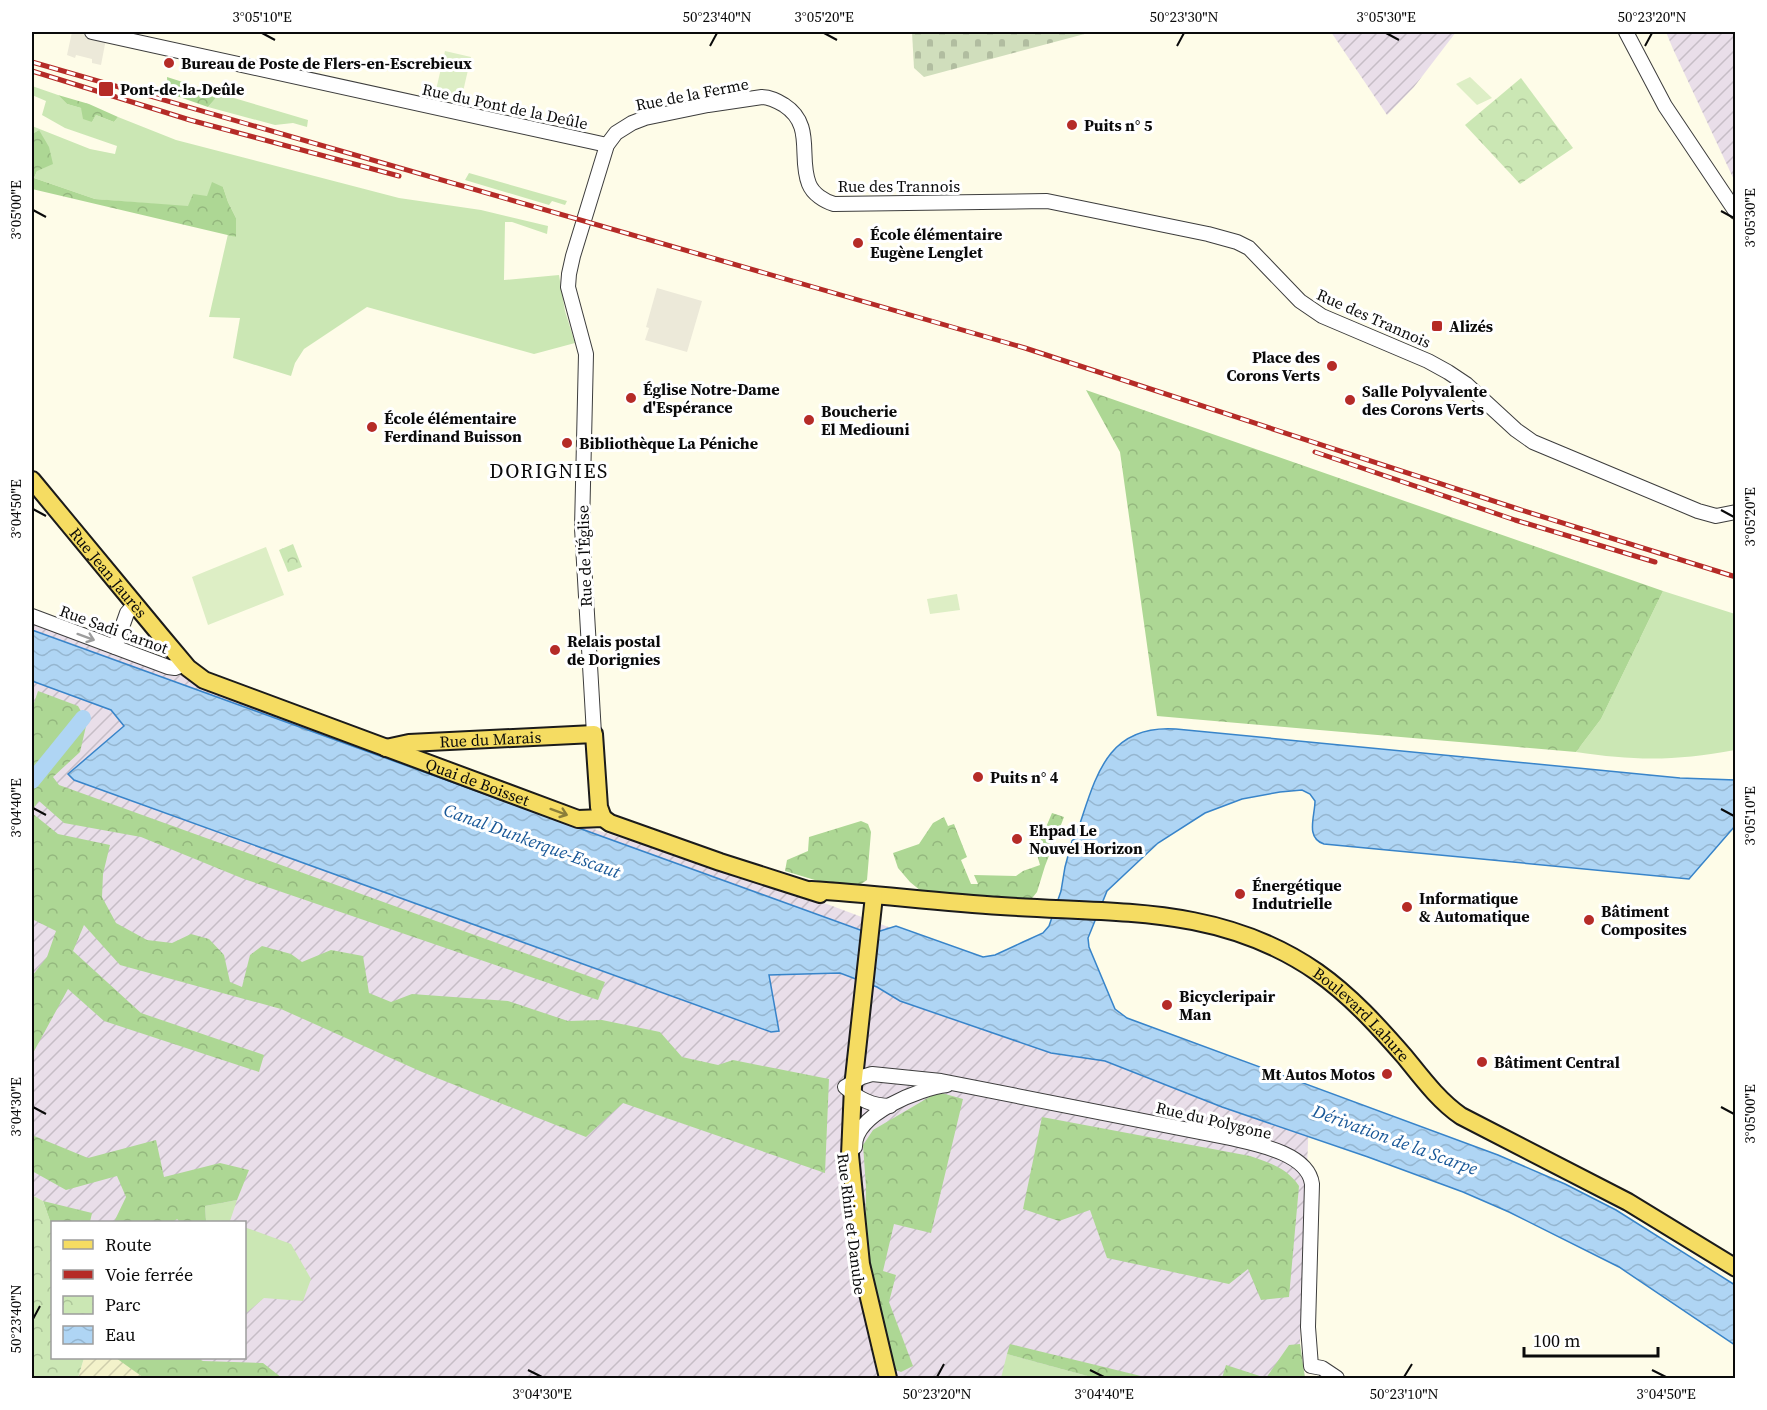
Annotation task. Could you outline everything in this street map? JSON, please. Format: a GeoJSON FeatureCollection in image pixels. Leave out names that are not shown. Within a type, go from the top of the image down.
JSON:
{"type":"FeatureCollection","features":[{"type":"Feature","properties":{"kind":"main road","name":"Rue Jean Jaurès"},"geometry":{"type":"LineString","coordinates":[[32,480],[162,637]]}},
{"type":"Feature","properties":{"kind":"main road","name":"Quai de Boisset"},"geometry":{"type":"LineString","coordinates":[[162,637],[185,664],[204,680],[578,819],[603,818],[610,823],[720,862],[830,897],[874,899]]}},
{"type":"Feature","properties":{"kind":"main road","name":"Rue du Marais"},"geometry":{"type":"LineString","coordinates":[[386,748],[409,743],[594,734]]}},
{"type":"Feature","properties":{"kind":"main road","name":"Rue de l'Église"},"geometry":{"type":"LineString","coordinates":[[594,734],[599,807],[603,818]]}},
{"type":"Feature","properties":{"kind":"main road","name":"Boulevard Lahure"},"geometry":{"type":"LineString","coordinates":[[874,899],[909,904],[933,902],[1152,915],[1211,924],[1256,939],[1290,955],[1331,982],[1357,1004],[1437,1095],[1456,1113],[1473,1124],[1628,1202],[1736,1268]]}},
{"type":"Feature","properties":{"kind":"main road"},"geometry":{"type":"LineString","coordinates":[[862,992],[874,899]]}},
{"type":"Feature","properties":{"kind":"main road","name":"Rue Rhin et Danube"},"geometry":{"type":"LineString","coordinates":[[862,992],[857,1049],[850,1087],[852,1190],[861,1264],[888,1378]]}},
{"type":"Feature","properties":{"kind":"main road","name":"Rue Rhin et Danube"},"geometry":{"type":"LineString","coordinates":[[862,992],[854,1029],[843,1148],[850,1232],[858,1284],[881,1378]]}},
{"type":"Feature","properties":{"kind":"street","name":"Rue du Pont de la Deûle"},"geometry":{"type":"LineString","coordinates":[[92,32],[607,145]]}},
{"type":"Feature","properties":{"kind":"street"},"geometry":{"type":"LineString","coordinates":[[1626,32],[1665,106],[1736,212]]}},
{"type":"Feature","properties":{"kind":"street","name":"Rue de la Ferme"},"geometry":{"type":"LineString","coordinates":[[582,225],[607,145],[616,133],[635,121],[708,105],[766,97],[789,109],[801,126],[805,143],[807,178],[811,188]]}},
{"type":"Feature","properties":{"kind":"street","name":"Rue des Trannois"},"geometry":{"type":"LineString","coordinates":[[811,188],[826,201],[843,205],[1056,202],[1231,240],[1252,251],[1307,307],[1322,316],[1428,361],[1448,372],[1466,384],[1516,430],[1533,442],[1698,511],[1720,516],[1736,512]]}},
{"type":"Feature","properties":{"kind":"street","name":"Rue de l'Église"},"geometry":{"type":"LineString","coordinates":[[582,225],[568,283],[586,354],[582,537],[594,734]]}},
{"type":"Feature","properties":{"kind":"street"},"geometry":{"type":"LineString","coordinates":[[115,647],[127,614],[135,604]]}},
{"type":"Feature","properties":{"kind":"street","name":"Rue Sadi Carnot"},"geometry":{"type":"LineString","coordinates":[[32,616],[171,668],[185,664]]}},
{"type":"Feature","properties":{"kind":"street"},"geometry":{"type":"LineString","coordinates":[[857,1049],[866,1063],[884,1074]]}},
{"type":"Feature","properties":{"kind":"street","name":"Rue du Polygone"},"geometry":{"type":"LineString","coordinates":[[850,1087],[869,1075],[884,1074],[935,1080],[1230,1138],[1268,1149],[1299,1162],[1310,1174],[1312,1184],[1308,1327],[1311,1365],[1322,1368],[1337,1378]]}},
{"type":"Feature","properties":{"kind":"street","name":"Rue du Polygone"},"geometry":{"type":"LineString","coordinates":[[852,1190],[857,1134],[871,1118],[890,1106],[927,1090],[943,1085],[958,1085]]}},
{"type":"Feature","properties":{"kind":"street"},"geometry":{"type":"LineString","coordinates":[[850,1087],[870,1103],[890,1106]]}},
{"type":"Feature","properties":{"kind":"shaded area"},"geometry":{"type":"Polygon","coordinates":[[[72,32],[106,39],[101,65],[92,63],[92,59],[67,55],[72,32]]]}},
{"type":"Feature","properties":{"kind":"shaded area"},"geometry":{"type":"Polygon","coordinates":[[[1331,32],[1456,32],[1414,87],[1387,115],[1331,32]]]}},
{"type":"Feature","properties":{"kind":"shaded area"},"geometry":{"type":"Polygon","coordinates":[[[1666,32],[1735,32],[1735,182],[1673,49],[1666,32]]]}},
{"type":"Feature","properties":{"kind":"shaded area"},"geometry":{"type":"Polygon","coordinates":[[[657,288],[702,301],[687,352],[645,340],[649,328],[646,327],[657,288]]]}},
{"type":"Feature","properties":{"kind":"shaded area"},"geometry":{"type":"Polygon","coordinates":[[[32,610],[200,681],[494,797],[827,904],[1078,998],[1310,1093],[1300,1344],[1305,1378],[167,1378],[131,1359],[246,1359],[246,1221],[51,1221],[51,1224],[43,1201],[32,1195],[32,610]]]}},
{"type":"Feature","properties":{"kind":"green space"},"geometry":{"type":"Polygon","coordinates":[[[912,32],[1092,32],[924,77],[914,68],[912,32]]]}},
{"type":"Feature","properties":{"kind":"green space"},"geometry":{"type":"Polygon","coordinates":[[[445,51],[471,57],[462,96],[436,90],[445,51]]]}},
{"type":"Feature","properties":{"kind":"green space"},"geometry":{"type":"Polygon","coordinates":[[[167,77],[217,93],[215,99],[208,107],[168,93],[167,77]]]}},
{"type":"Feature","properties":{"kind":"green space"},"geometry":{"type":"Polygon","coordinates":[[[1470,77],[1492,98],[1477,105],[1456,84],[1470,77]]]}},
{"type":"Feature","properties":{"kind":"green space"},"geometry":{"type":"Polygon","coordinates":[[[1521,78],[1573,148],[1520,184],[1465,125],[1521,78]]]}},
{"type":"Feature","properties":{"kind":"green space"},"geometry":{"type":"Polygon","coordinates":[[[32,86],[58,95],[67,104],[81,108],[92,122],[96,115],[114,122],[118,117],[176,140],[399,198],[481,210],[548,226],[547,234],[512,222],[505,222],[504,280],[559,275],[565,311],[575,343],[534,354],[367,307],[304,349],[295,363],[291,376],[233,358],[240,318],[209,317],[228,234],[236,237],[236,218],[223,187],[189,207],[95,199],[34,178],[37,171],[39,130],[32,134],[32,126],[90,149],[115,154],[117,146],[65,128],[42,115],[46,101],[32,95],[32,86]]]}},
{"type":"Feature","properties":{"kind":"green space"},"geometry":{"type":"Polygon","coordinates":[[[217,93],[308,120],[307,127],[293,123],[275,125],[208,107],[217,93]]]}},
{"type":"Feature","properties":{"kind":"green space"},"geometry":{"type":"Polygon","coordinates":[[[58,95],[89,104],[118,117],[114,122],[96,115],[92,122],[83,119],[81,108],[67,104],[58,95]]]}},
{"type":"Feature","properties":{"kind":"green space"},"geometry":{"type":"Polygon","coordinates":[[[39,130],[49,147],[53,164],[37,171],[34,178],[95,199],[188,206],[193,194],[207,196],[212,182],[223,187],[236,218],[236,237],[32,189],[32,134],[39,130]]]}},
{"type":"Feature","properties":{"kind":"green space"},"geometry":{"type":"Polygon","coordinates":[[[469,173],[567,201],[565,205],[552,201],[549,205],[465,180],[469,173]]]}},
{"type":"Feature","properties":{"kind":"green space"},"geometry":{"type":"Polygon","coordinates":[[[1086,390],[1663,591],[1601,719],[1576,752],[1157,716],[1120,452],[1086,390]]]}},
{"type":"Feature","properties":{"kind":"green space"},"geometry":{"type":"Polygon","coordinates":[[[293,544],[302,567],[288,572],[279,550],[293,544]]]}},
{"type":"Feature","properties":{"kind":"green space"},"geometry":{"type":"Polygon","coordinates":[[[266,547],[284,595],[208,625],[192,577],[266,547]]]}},
{"type":"Feature","properties":{"kind":"green space"},"geometry":{"type":"Polygon","coordinates":[[[1663,591],[1735,614],[1735,750],[1674,758],[1617,757],[1576,752],[1601,719],[1663,591]]]}},
{"type":"Feature","properties":{"kind":"green space"},"geometry":{"type":"Polygon","coordinates":[[[957,594],[960,610],[930,614],[927,599],[957,594]]]}},
{"type":"Feature","properties":{"kind":"green space"},"geometry":{"type":"Polygon","coordinates":[[[38,691],[78,706],[87,722],[80,752],[53,777],[59,785],[605,982],[598,1000],[244,879],[141,837],[64,823],[39,801],[32,810],[32,709],[38,691]]]}},
{"type":"Feature","properties":{"kind":"green space"},"geometry":{"type":"Polygon","coordinates":[[[32,813],[58,834],[110,845],[103,874],[102,897],[116,923],[147,940],[172,943],[191,934],[209,939],[224,955],[230,982],[242,987],[250,955],[262,946],[291,954],[302,962],[331,950],[363,956],[369,993],[391,1002],[412,994],[508,1001],[568,1021],[602,1020],[660,1032],[682,1057],[718,1065],[733,1060],[829,1079],[825,1173],[623,1103],[586,1137],[422,1072],[281,1009],[120,965],[84,925],[73,951],[141,1013],[264,1055],[259,1072],[104,1021],[68,989],[32,1055],[32,976],[47,957],[56,931],[32,919],[32,813]]]}},
{"type":"Feature","properties":{"kind":"green space"},"geometry":{"type":"Polygon","coordinates":[[[1052,813],[1064,817],[1037,892],[1029,902],[927,896],[898,868],[893,853],[919,844],[933,823],[944,817],[948,826],[954,824],[967,857],[961,860],[971,884],[978,884],[974,875],[1016,876],[1040,865],[1036,851],[1052,813]]]}},
{"type":"Feature","properties":{"kind":"green space"},"geometry":{"type":"Polygon","coordinates":[[[861,821],[868,824],[871,832],[867,880],[855,888],[828,884],[785,871],[787,860],[808,851],[809,837],[861,821]]]}},
{"type":"Feature","properties":{"kind":"green space"},"geometry":{"type":"Polygon","coordinates":[[[938,1092],[963,1099],[931,1233],[894,1224],[883,1271],[896,1275],[889,1302],[913,1366],[901,1372],[893,1369],[865,1250],[866,1187],[863,1145],[873,1130],[938,1092]]]}},
{"type":"Feature","properties":{"kind":"green space"},"geometry":{"type":"Polygon","coordinates":[[[1042,1117],[1250,1156],[1283,1170],[1299,1186],[1289,1297],[1261,1300],[1248,1269],[1229,1284],[1107,1258],[1090,1210],[1059,1221],[1023,1209],[1042,1117]]]}},
{"type":"Feature","properties":{"kind":"green space"},"geometry":{"type":"Polygon","coordinates":[[[32,1135],[88,1158],[156,1140],[164,1177],[220,1163],[249,1170],[237,1200],[205,1206],[206,1221],[179,1221],[177,1219],[174,1221],[114,1221],[126,1197],[117,1176],[66,1190],[32,1171],[32,1135]]]}},
{"type":"Feature","properties":{"kind":"green space"},"geometry":{"type":"Polygon","coordinates":[[[32,1195],[43,1201],[51,1223],[51,1359],[84,1359],[78,1378],[32,1378],[32,1195]]]}},
{"type":"Feature","properties":{"kind":"green space"},"geometry":{"type":"Polygon","coordinates":[[[237,1200],[230,1221],[206,1221],[205,1206],[237,1200]]]}},
{"type":"Feature","properties":{"kind":"green space"},"geometry":{"type":"Polygon","coordinates":[[[43,1201],[92,1213],[90,1221],[51,1221],[51,1224],[43,1201]]]}},
{"type":"Feature","properties":{"kind":"green space"},"geometry":{"type":"Polygon","coordinates":[[[246,1228],[291,1244],[311,1279],[303,1301],[264,1298],[246,1313],[246,1228]]]}},
{"type":"Feature","properties":{"kind":"green space"},"geometry":{"type":"Polygon","coordinates":[[[1010,1344],[1149,1378],[1095,1378],[1007,1354],[1010,1344]]]}},
{"type":"Feature","properties":{"kind":"green space"},"geometry":{"type":"Polygon","coordinates":[[[1300,1344],[1305,1378],[1266,1378],[1289,1345],[1300,1344]]]}},
{"type":"Feature","properties":{"kind":"green space"},"geometry":{"type":"Polygon","coordinates":[[[1007,1354],[1095,1378],[1001,1378],[1007,1354]]]}},
{"type":"Feature","properties":{"kind":"green space"},"geometry":{"type":"Polygon","coordinates":[[[84,1359],[131,1359],[167,1378],[78,1378],[84,1359]]]}},
{"type":"Feature","properties":{"kind":"green space"},"geometry":{"type":"Polygon","coordinates":[[[117,1359],[199,1359],[263,1363],[282,1378],[144,1378],[117,1359]]]}},
{"type":"Feature","properties":{"kind":"green space"},"geometry":{"type":"Polygon","coordinates":[[[1226,1365],[1266,1378],[1222,1378],[1226,1365]]]}},
{"type":"Feature","properties":{"kind":"water"},"geometry":{"type":"Polygon","coordinates":[[[32,630],[863,931],[877,932],[896,926],[983,957],[995,955],[1043,933],[1049,926],[1061,891],[1072,841],[1096,778],[1117,747],[1132,736],[1152,730],[1176,729],[1680,778],[1735,780],[1735,826],[1689,879],[1324,844],[1318,841],[1313,832],[1315,801],[1310,794],[1302,790],[1242,799],[1205,813],[1158,843],[1107,891],[1088,938],[1089,947],[1115,1009],[1127,1018],[1498,1155],[1565,1184],[1616,1210],[1735,1285],[1735,1345],[1619,1267],[1509,1212],[1463,1192],[1222,1107],[1105,1061],[1051,1053],[900,1001],[877,987],[840,973],[769,975],[779,1031],[771,1032],[74,780],[68,774],[124,726],[111,710],[32,681],[32,630]]]}},
{"type":"Feature","properties":{"kind":"waterway"},"geometry":{"type":"LineString","coordinates":[[32,781],[83,718]]}},
{"type":"Feature","properties":{"kind":"railway"},"geometry":{"type":"LineString","coordinates":[[32,62],[1025,348],[1518,509],[1736,577]]}},
{"type":"Feature","properties":{"kind":"railway"},"geometry":{"type":"LineString","coordinates":[[32,71],[190,120],[399,176]]}},
{"type":"Feature","properties":{"kind":"railway"},"geometry":{"type":"LineString","coordinates":[[1315,452],[1515,520],[1655,562]]}},
{"type":"Feature","properties":{"kind":"place","name":"Bureau de Poste de Flers-en-Escrebieux"},"geometry":{"type":"Point","coordinates":[169,63]}},
{"type":"Feature","properties":{"kind":"place","name":"Pont-de-la-Deûle"},"geometry":{"type":"Point","coordinates":[106,89]}},
{"type":"Feature","properties":{"kind":"place","name":"Puits n° 5"},"geometry":{"type":"Point","coordinates":[1072,125]}},
{"type":"Feature","properties":{"kind":"place","name":"École élémentaire Eugène Lenglet"},"geometry":{"type":"Point","coordinates":[858,243]}},
{"type":"Feature","properties":{"kind":"place","name":"Alizés"},"geometry":{"type":"Point","coordinates":[1437,326]}},
{"type":"Feature","properties":{"kind":"place","name":"Place des Corons Verts"},"geometry":{"type":"Point","coordinates":[1332,366]}},
{"type":"Feature","properties":{"kind":"place","name":"Église Notre-Dame d'Espérance"},"geometry":{"type":"Point","coordinates":[631,398]}},
{"type":"Feature","properties":{"kind":"place","name":"Salle Polyvalente des Corons Verts"},"geometry":{"type":"Point","coordinates":[1350,400]}},
{"type":"Feature","properties":{"kind":"place","name":"Boucherie El Mediouni"},"geometry":{"type":"Point","coordinates":[809,420]}},
{"type":"Feature","properties":{"kind":"place","name":"École élémentaire Ferdinand Buisson"},"geometry":{"type":"Point","coordinates":[372,427]}},
{"type":"Feature","properties":{"kind":"place","name":"Bibliothèque La Péniche"},"geometry":{"type":"Point","coordinates":[567,443]}},
{"type":"Feature","properties":{"kind":"place","name":"Relais postal de Dorignies"},"geometry":{"type":"Point","coordinates":[555,650]}},
{"type":"Feature","properties":{"kind":"place","name":"Puits n° 4"},"geometry":{"type":"Point","coordinates":[978,777]}},
{"type":"Feature","properties":{"kind":"place","name":"Ehpad Le Nouvel Horizon"},"geometry":{"type":"Point","coordinates":[1017,839]}},
{"type":"Feature","properties":{"kind":"place","name":"Énergétique Indutrielle"},"geometry":{"type":"Point","coordinates":[1240,894]}},
{"type":"Feature","properties":{"kind":"place","name":"Informatique & Automatique"},"geometry":{"type":"Point","coordinates":[1407,907]}},
{"type":"Feature","properties":{"kind":"place","name":"Bâtiment Composites"},"geometry":{"type":"Point","coordinates":[1589,920]}},
{"type":"Feature","properties":{"kind":"place","name":"Bicycleripair Man"},"geometry":{"type":"Point","coordinates":[1167,1005]}},
{"type":"Feature","properties":{"kind":"place","name":"Bâtiment Central"},"geometry":{"type":"Point","coordinates":[1482,1062]}},
{"type":"Feature","properties":{"kind":"place","name":"Mt Autos Motos"},"geometry":{"type":"Point","coordinates":[1387,1074]}},
{"type":"Feature","properties":{"kind":"district","name":"DORIGNIES"},"geometry":{"type":"Point","coordinates":[549,471]}},
{"type":"Feature","properties":{"kind":"water label","name":"Canal Dunkerque-Escaut"},"geometry":{"type":"Point","coordinates":[532,841]}},
{"type":"Feature","properties":{"kind":"water label","name":"Dérivation de la Scarpe"},"geometry":{"type":"Point","coordinates":[1395,1140]}}]}
